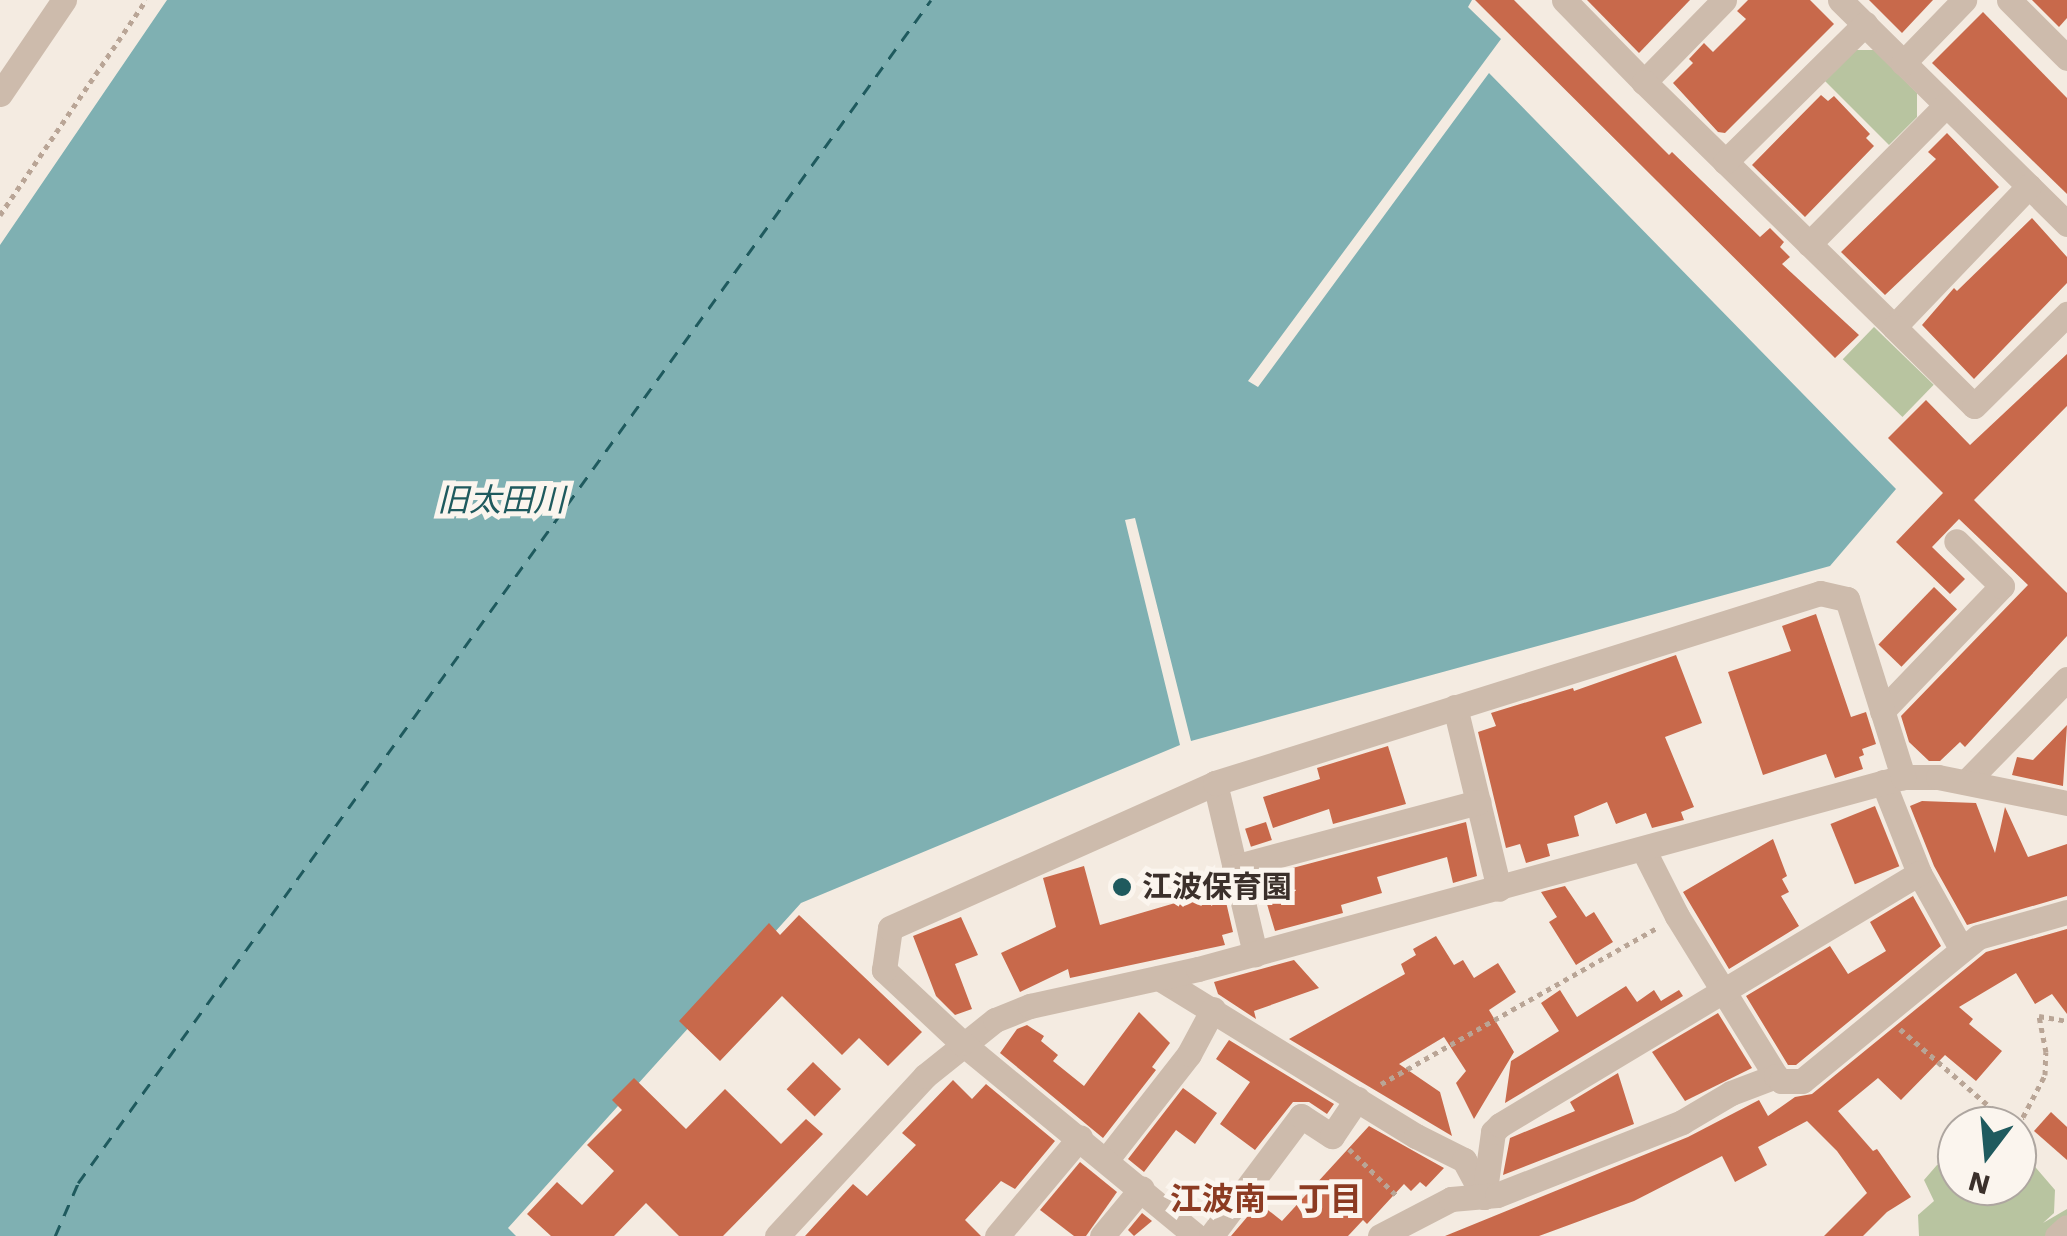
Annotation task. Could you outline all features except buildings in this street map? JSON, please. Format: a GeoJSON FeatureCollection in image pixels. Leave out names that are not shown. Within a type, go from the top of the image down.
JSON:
{"type":"FeatureCollection","features":[{"type":"Feature","properties":{"kind":"street"},"geometry":{"type":"LineString","coordinates":[[0,94],[64,0]]}},
{"type":"Feature","properties":{"kind":"street"},"geometry":{"type":"LineString","coordinates":[[1564,0],[1974,406],[2067,314]]}},
{"type":"Feature","properties":{"kind":"street"},"geometry":{"type":"LineString","coordinates":[[1644,82],[1724,0]]}},
{"type":"Feature","properties":{"kind":"street"},"geometry":{"type":"LineString","coordinates":[[1840,0],[2067,224]]}},
{"type":"Feature","properties":{"kind":"street"},"geometry":{"type":"LineString","coordinates":[[1903,62],[1964,0]]}},
{"type":"Feature","properties":{"kind":"street"},"geometry":{"type":"LineString","coordinates":[[2009,0],[2067,58]]}},
{"type":"Feature","properties":{"kind":"street"},"geometry":{"type":"LineString","coordinates":[[1726,162],[1865,24]]}},
{"type":"Feature","properties":{"kind":"street"},"geometry":{"type":"LineString","coordinates":[[1810,244],[1946,106]]}},
{"type":"Feature","properties":{"kind":"street"},"geometry":{"type":"LineString","coordinates":[[1894,327],[2029,186]]}},
{"type":"Feature","properties":{"kind":"street"},"geometry":{"type":"LineString","coordinates":[[1882,711],[2002,586],[1956,542]]}},
{"type":"Feature","properties":{"kind":"street"},"geometry":{"type":"LineString","coordinates":[[1196,1236],[962,1043],[884,970],[890,928],[1214,783],[1820,594],[1847,598],[1882,711],[1893,780],[1919,873],[1962,950]]}},
{"type":"Feature","properties":{"kind":"street"},"geometry":{"type":"LineString","coordinates":[[1966,782],[2067,679]]}},
{"type":"Feature","properties":{"kind":"street"},"geometry":{"type":"LineString","coordinates":[[1454,707],[1499,889]]}},
{"type":"Feature","properties":{"kind":"street"},"geometry":{"type":"LineString","coordinates":[[777,1236],[925,1076],[995,1020],[1030,1006],[1256,954],[1893,780],[1966,782],[2067,802]]}},
{"type":"Feature","properties":{"kind":"street"},"geometry":{"type":"LineString","coordinates":[[1214,783],[1256,954]]}},
{"type":"Feature","properties":{"kind":"street"},"geometry":{"type":"LineString","coordinates":[[1234,867],[1478,802]]}},
{"type":"Feature","properties":{"kind":"street"},"geometry":{"type":"LineString","coordinates":[[1642,849],[1677,916],[1781,1081],[1802,1081],[1978,938],[2067,912]]}},
{"type":"Feature","properties":{"kind":"street"},"geometry":{"type":"LineString","coordinates":[[1484,1197],[1493,1132],[1500,1125],[1919,873]]}},
{"type":"Feature","properties":{"kind":"street"},"geometry":{"type":"LineString","coordinates":[[1160,978],[1464,1160],[1484,1197]]}},
{"type":"Feature","properties":{"kind":"street"},"geometry":{"type":"LineString","coordinates":[[1107,1159],[1189,1054],[1212,1010]]}},
{"type":"Feature","properties":{"kind":"street"},"geometry":{"type":"LineString","coordinates":[[1380,1236],[1451,1199],[1484,1197],[1682,1122],[1731,1092],[1776,1076]]}},
{"type":"Feature","properties":{"kind":"street"},"geometry":{"type":"LineString","coordinates":[[1212,1236],[1301,1116],[1332,1136],[1356,1098]]}},
{"type":"Feature","properties":{"kind":"street"},"geometry":{"type":"LineString","coordinates":[[996,1236],[1080,1137]]}},
{"type":"Feature","properties":{"kind":"street"},"geometry":{"type":"LineString","coordinates":[[1102,1236],[1142,1188]]}},
{"type":"Feature","properties":{"kind":"street"},"geometry":{"type":"LineString","coordinates":[[2057,1236],[2067,1228]]}},
{"type":"Feature","properties":{"kind":"path"},"geometry":{"type":"LineString","coordinates":[[0,215],[146,0]]}},
{"type":"Feature","properties":{"kind":"path"},"geometry":{"type":"LineString","coordinates":[[1356,1098],[1677,916]]}},
{"type":"Feature","properties":{"kind":"path"},"geometry":{"type":"LineString","coordinates":[[1885,1016],[2004,1120],[2014,1123],[2023,1117],[2045,1075],[2046,1052],[2039,1016],[2067,1021]]}},
{"type":"Feature","properties":{"kind":"path"},"geometry":{"type":"LineString","coordinates":[[1332,1136],[1417,1216]]}},
{"type":"Feature","properties":{"kind":"green space"},"geometry":{"type":"Polygon","coordinates":[[[1854,50],[1874,50],[1917,93],[1917,117],[1889,145],[1824,80],[1854,50]]]}},
{"type":"Feature","properties":{"kind":"green space"},"geometry":{"type":"Polygon","coordinates":[[[1874,327],[1934,385],[1902,417],[1843,359],[1874,327]]]}},
{"type":"Feature","properties":{"kind":"green space"},"geometry":{"type":"Polygon","coordinates":[[[1937,1165],[1937,1206],[2037,1206],[2037,1169],[2055,1190],[2054,1213],[2043,1223],[2067,1209],[2067,1236],[1919,1236],[1918,1215],[1934,1201],[1924,1180],[1937,1165]]]}},
{"type":"Feature","properties":{"kind":"water","name":"旧太田川"},"geometry":{"type":"Polygon","coordinates":[[[167,0],[1472,0],[1468,7],[1501,39],[1248,381],[1258,387],[1489,73],[1896,489],[1830,566],[1191,741],[1135,518],[1125,520],[1180,745],[801,903],[508,1228],[516,1236],[0,1236],[0,245],[167,0]]]}},
{"type":"Feature","properties":{"kind":"ferry route"},"geometry":{"type":"LineString","coordinates":[[55,1236],[78,1183],[931,0]]}},
{"type":"Feature","properties":{"kind":"place","name":"江波保育園"},"geometry":{"type":"Point","coordinates":[1122,887]}},
{"type":"Feature","properties":{"kind":"district","name":"江波南一丁目"},"geometry":{"type":"Point","coordinates":[1266,1199]}}]}
